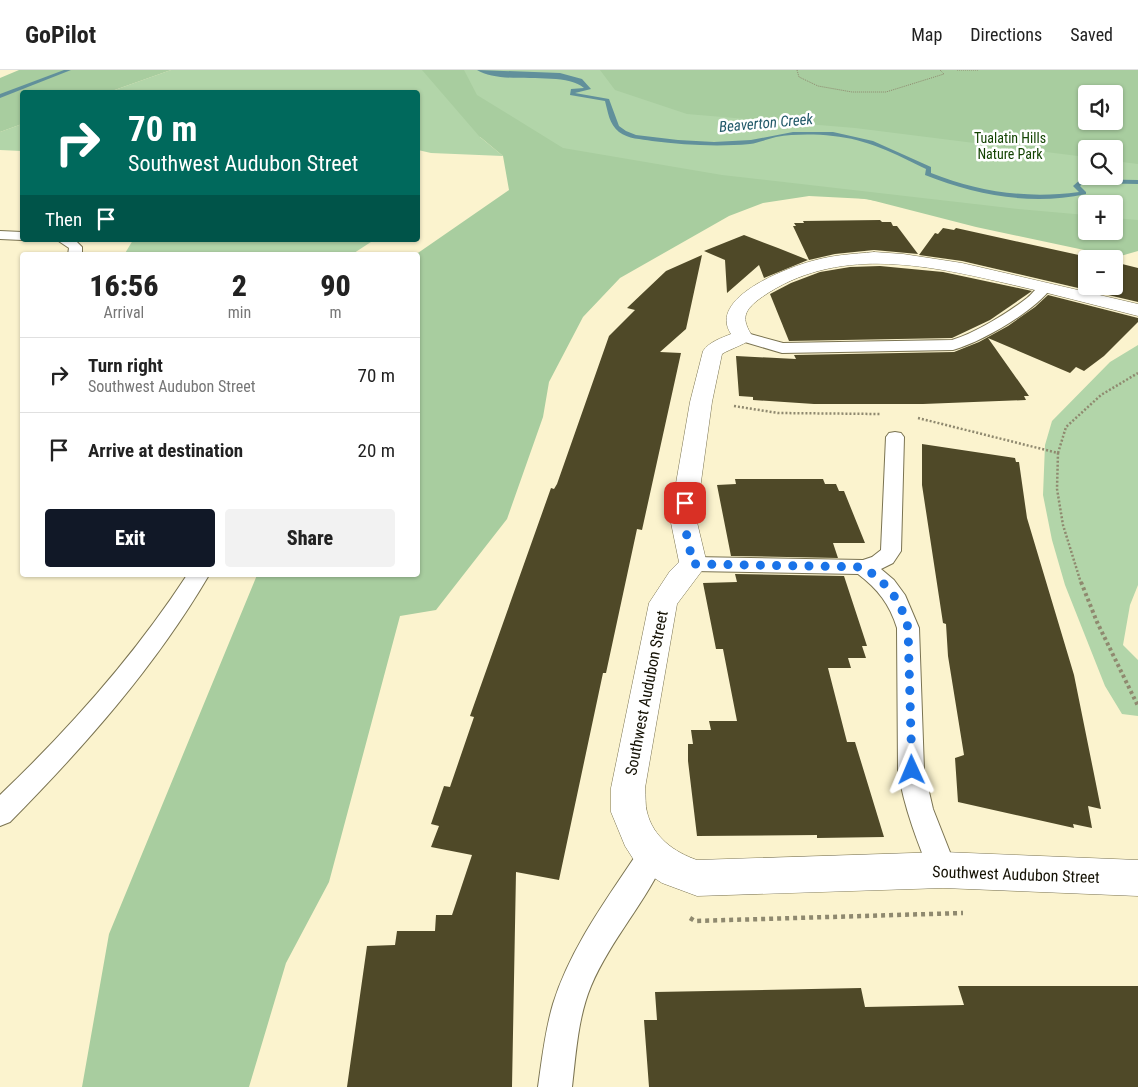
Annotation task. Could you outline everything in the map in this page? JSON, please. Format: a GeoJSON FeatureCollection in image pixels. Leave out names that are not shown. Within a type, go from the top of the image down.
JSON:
{"type":"FeatureCollection","features":[{"type":"Feature","properties":{"kind":"street"},"geometry":{"type":"LineString","coordinates":[[693,564],[683,518],[701,402],[713,351],[727,342],[743,337],[735,327],[736,312],[753,294],[763,287],[802,268],[829,261],[882,257],[915,259],[1045,287],[1138,310]]}},
{"type":"Feature","properties":{"kind":"street","name":"Southwest Audubon Street"},"geometry":{"type":"LineString","coordinates":[[693,564],[680,578],[663,603],[628,788],[629,812],[638,834],[652,856],[675,870],[697,878],[943,870],[1138,878]]}},
{"type":"Feature","properties":{"kind":"lane"},"geometry":{"type":"LineString","coordinates":[[0,234],[20,236]]}},
{"type":"Feature","properties":{"kind":"lane"},"geometry":{"type":"LineString","coordinates":[[70,242],[76,247],[76,252]]}},
{"type":"Feature","properties":{"kind":"lane"},"geometry":{"type":"LineString","coordinates":[[743,337],[782,348],[953,345],[972,339],[1032,300],[1045,287]]}},
{"type":"Feature","properties":{"kind":"lane"},"geometry":{"type":"LineString","coordinates":[[693,564],[863,567],[876,564],[886,558],[891,551],[895,437]]}},
{"type":"Feature","properties":{"kind":"lane"},"geometry":{"type":"LineString","coordinates":[[863,567],[878,577],[889,588],[904,612],[908,628],[914,788],[919,810],[943,870]]}},
{"type":"Feature","properties":{"kind":"lane"},"geometry":{"type":"LineString","coordinates":[[0,813],[70,744],[125,680],[178,608],[197,577]]}},
{"type":"Feature","properties":{"kind":"lane"},"geometry":{"type":"LineString","coordinates":[[555,1087],[561,1037],[573,993],[592,951],[652,856]]}},
{"type":"Feature","properties":{"kind":"path"},"geometry":{"type":"LineString","coordinates":[[797,70],[799,77],[808,82],[838,90],[866,93],[891,91],[908,86],[909,84],[920,83],[944,74],[940,70]]}},
{"type":"Feature","properties":{"kind":"path"},"geometry":{"type":"LineString","coordinates":[[957,70],[979,70]]}},
{"type":"Feature","properties":{"kind":"path"},"geometry":{"type":"LineString","coordinates":[[1138,373],[1101,396],[1066,427],[1058,453],[1057,489],[1063,525],[1077,572],[1096,622],[1138,706]]}},
{"type":"Feature","properties":{"kind":"path"},"geometry":{"type":"LineString","coordinates":[[701,402],[778,413],[882,414]]}},
{"type":"Feature","properties":{"kind":"path"},"geometry":{"type":"LineString","coordinates":[[915,417],[1058,453]]}},
{"type":"Feature","properties":{"kind":"green space"},"geometry":{"type":"Polygon","coordinates":[[[19,70],[171,70],[115,90],[20,90],[20,125],[0,132],[0,78],[19,70]]]}},
{"type":"Feature","properties":{"kind":"green space","name":"Tualatin Hills Nature Park"},"geometry":{"type":"Polygon","coordinates":[[[171,70],[1138,70],[1138,243],[1119,240],[1123,240],[1123,195],[1078,195],[1078,233],[480,137],[503,156],[431,153],[420,150],[420,90],[115,90],[171,70]]]}},
{"type":"Feature","properties":{"kind":"green space"},"geometry":{"type":"Polygon","coordinates":[[[422,70],[464,70],[477,95],[563,148],[722,175],[1078,214],[1078,240],[1123,240],[1123,219],[1138,220],[1138,251],[1123,255],[1123,250],[1084,250],[976,227],[867,199],[809,196],[763,203],[729,216],[620,278],[583,317],[549,382],[543,417],[507,519],[436,610],[400,616],[329,882],[286,963],[249,1087],[82,1087],[109,934],[256,577],[420,577],[419,252],[509,190],[503,156],[479,136],[422,70]]]}},
{"type":"Feature","properties":{"kind":"green space"},"geometry":{"type":"Polygon","coordinates":[[[600,70],[1138,70],[1138,164],[1123,162],[1123,140],[1078,140],[1078,156],[855,128],[687,114],[615,90],[600,70]]]}},
{"type":"Feature","properties":{"kind":"green space"},"geometry":{"type":"Polygon","coordinates":[[[20,125],[20,151],[0,150],[0,132],[20,125]]]}},
{"type":"Feature","properties":{"kind":"green space"},"geometry":{"type":"Polygon","coordinates":[[[132,242],[371,242],[356,252],[126,252],[132,242]]]}},
{"type":"Feature","properties":{"kind":"green space"},"geometry":{"type":"Polygon","coordinates":[[[1138,345],[1138,585],[1130,605],[1123,645],[1138,660],[1138,716],[1122,714],[1105,686],[1065,585],[1052,540],[1043,495],[1045,445],[1052,421],[1110,362],[1138,345]]]}},
{"type":"Feature","properties":{"kind":"building"},"geometry":{"type":"Polygon","coordinates":[[[880,220],[882,222],[891,222],[893,226],[897,226],[918,254],[874,250],[835,254],[809,260],[793,226],[796,226],[794,223],[804,223],[803,221],[880,220]]]}},
{"type":"Feature","properties":{"kind":"building"},"geometry":{"type":"Polygon","coordinates":[[[943,228],[954,230],[956,228],[1078,255],[1078,288],[962,261],[919,255],[935,233],[938,234],[943,228]]]}},
{"type":"Feature","properties":{"kind":"building"},"geometry":{"type":"Polygon","coordinates":[[[744,235],[808,260],[764,278],[759,265],[727,293],[725,260],[704,251],[744,235]]]}},
{"type":"Feature","properties":{"kind":"building"},"geometry":{"type":"Polygon","coordinates":[[[702,255],[686,329],[660,352],[681,353],[642,530],[637,529],[606,673],[603,673],[559,880],[516,872],[512,1087],[347,1087],[367,946],[395,945],[397,931],[435,931],[436,915],[452,915],[472,855],[431,847],[439,826],[431,824],[444,786],[450,787],[474,717],[470,716],[551,488],[554,489],[557,484],[609,336],[635,310],[627,308],[666,271],[702,255]]]}},
{"type":"Feature","properties":{"kind":"building"},"geometry":{"type":"Polygon","coordinates":[[[1123,264],[1138,268],[1138,302],[1108,295],[1123,295],[1123,264]]]}},
{"type":"Feature","properties":{"kind":"building"},"geometry":{"type":"Polygon","coordinates":[[[880,266],[943,272],[1032,291],[990,320],[952,338],[789,341],[770,294],[791,283],[820,272],[850,267],[880,266]]]}},
{"type":"Feature","properties":{"kind":"building"},"geometry":{"type":"Polygon","coordinates":[[[1048,295],[1138,318],[1138,322],[1104,356],[1084,371],[1076,367],[1070,373],[988,338],[1029,396],[1024,396],[1026,400],[923,404],[814,404],[753,400],[753,397],[739,396],[736,356],[796,359],[794,355],[954,352],[979,342],[1008,326],[1035,307],[1048,295]]]}},
{"type":"Feature","properties":{"kind":"building"},"geometry":{"type":"Polygon","coordinates":[[[922,444],[1015,458],[1016,462],[1019,462],[1027,518],[1074,675],[1101,809],[1088,806],[1092,828],[1073,824],[1074,828],[958,802],[955,758],[964,755],[948,656],[946,624],[943,623],[922,485],[922,444]]]}},
{"type":"Feature","properties":{"kind":"building"},"geometry":{"type":"Polygon","coordinates":[[[735,479],[823,479],[825,484],[836,484],[839,491],[844,491],[865,543],[833,543],[838,558],[731,556],[717,485],[736,484],[735,479]]]}},
{"type":"Feature","properties":{"kind":"building"},"geometry":{"type":"Polygon","coordinates":[[[735,574],[844,576],[867,646],[862,646],[866,658],[848,658],[851,668],[828,668],[847,742],[855,742],[884,837],[817,838],[817,835],[697,836],[688,761],[688,744],[693,744],[691,730],[711,730],[709,721],[737,721],[723,649],[716,649],[703,583],[737,582],[735,574]]]}},
{"type":"Feature","properties":{"kind":"building"},"geometry":{"type":"Polygon","coordinates":[[[958,986],[1138,986],[1138,1087],[649,1087],[644,1020],[657,1020],[655,992],[861,988],[865,1007],[964,1005],[958,986]]]}},
{"type":"Feature","properties":{"kind":"waterway"},"geometry":{"type":"LineString","coordinates":[[0,96],[69,70]]}},
{"type":"Feature","properties":{"kind":"waterway","name":"Beaverton Creek"},"geometry":{"type":"LineString","coordinates":[[479,70],[487,73],[548,73],[580,80],[588,89],[573,90],[572,94],[607,100],[617,127],[627,134],[640,137],[714,144],[751,142],[793,133],[820,133],[846,136],[871,142],[894,151],[929,168],[927,174],[946,181],[984,192],[1024,197],[1064,196],[1084,193],[1076,186],[1081,181],[1138,182]]}},
{"type":"Feature","properties":{"kind":"route"},"geometry":{"type":"LineString","coordinates":[[685,503],[683,518],[693,564],[863,567],[878,577],[889,588],[904,612],[908,628],[912,770]]}}]}
